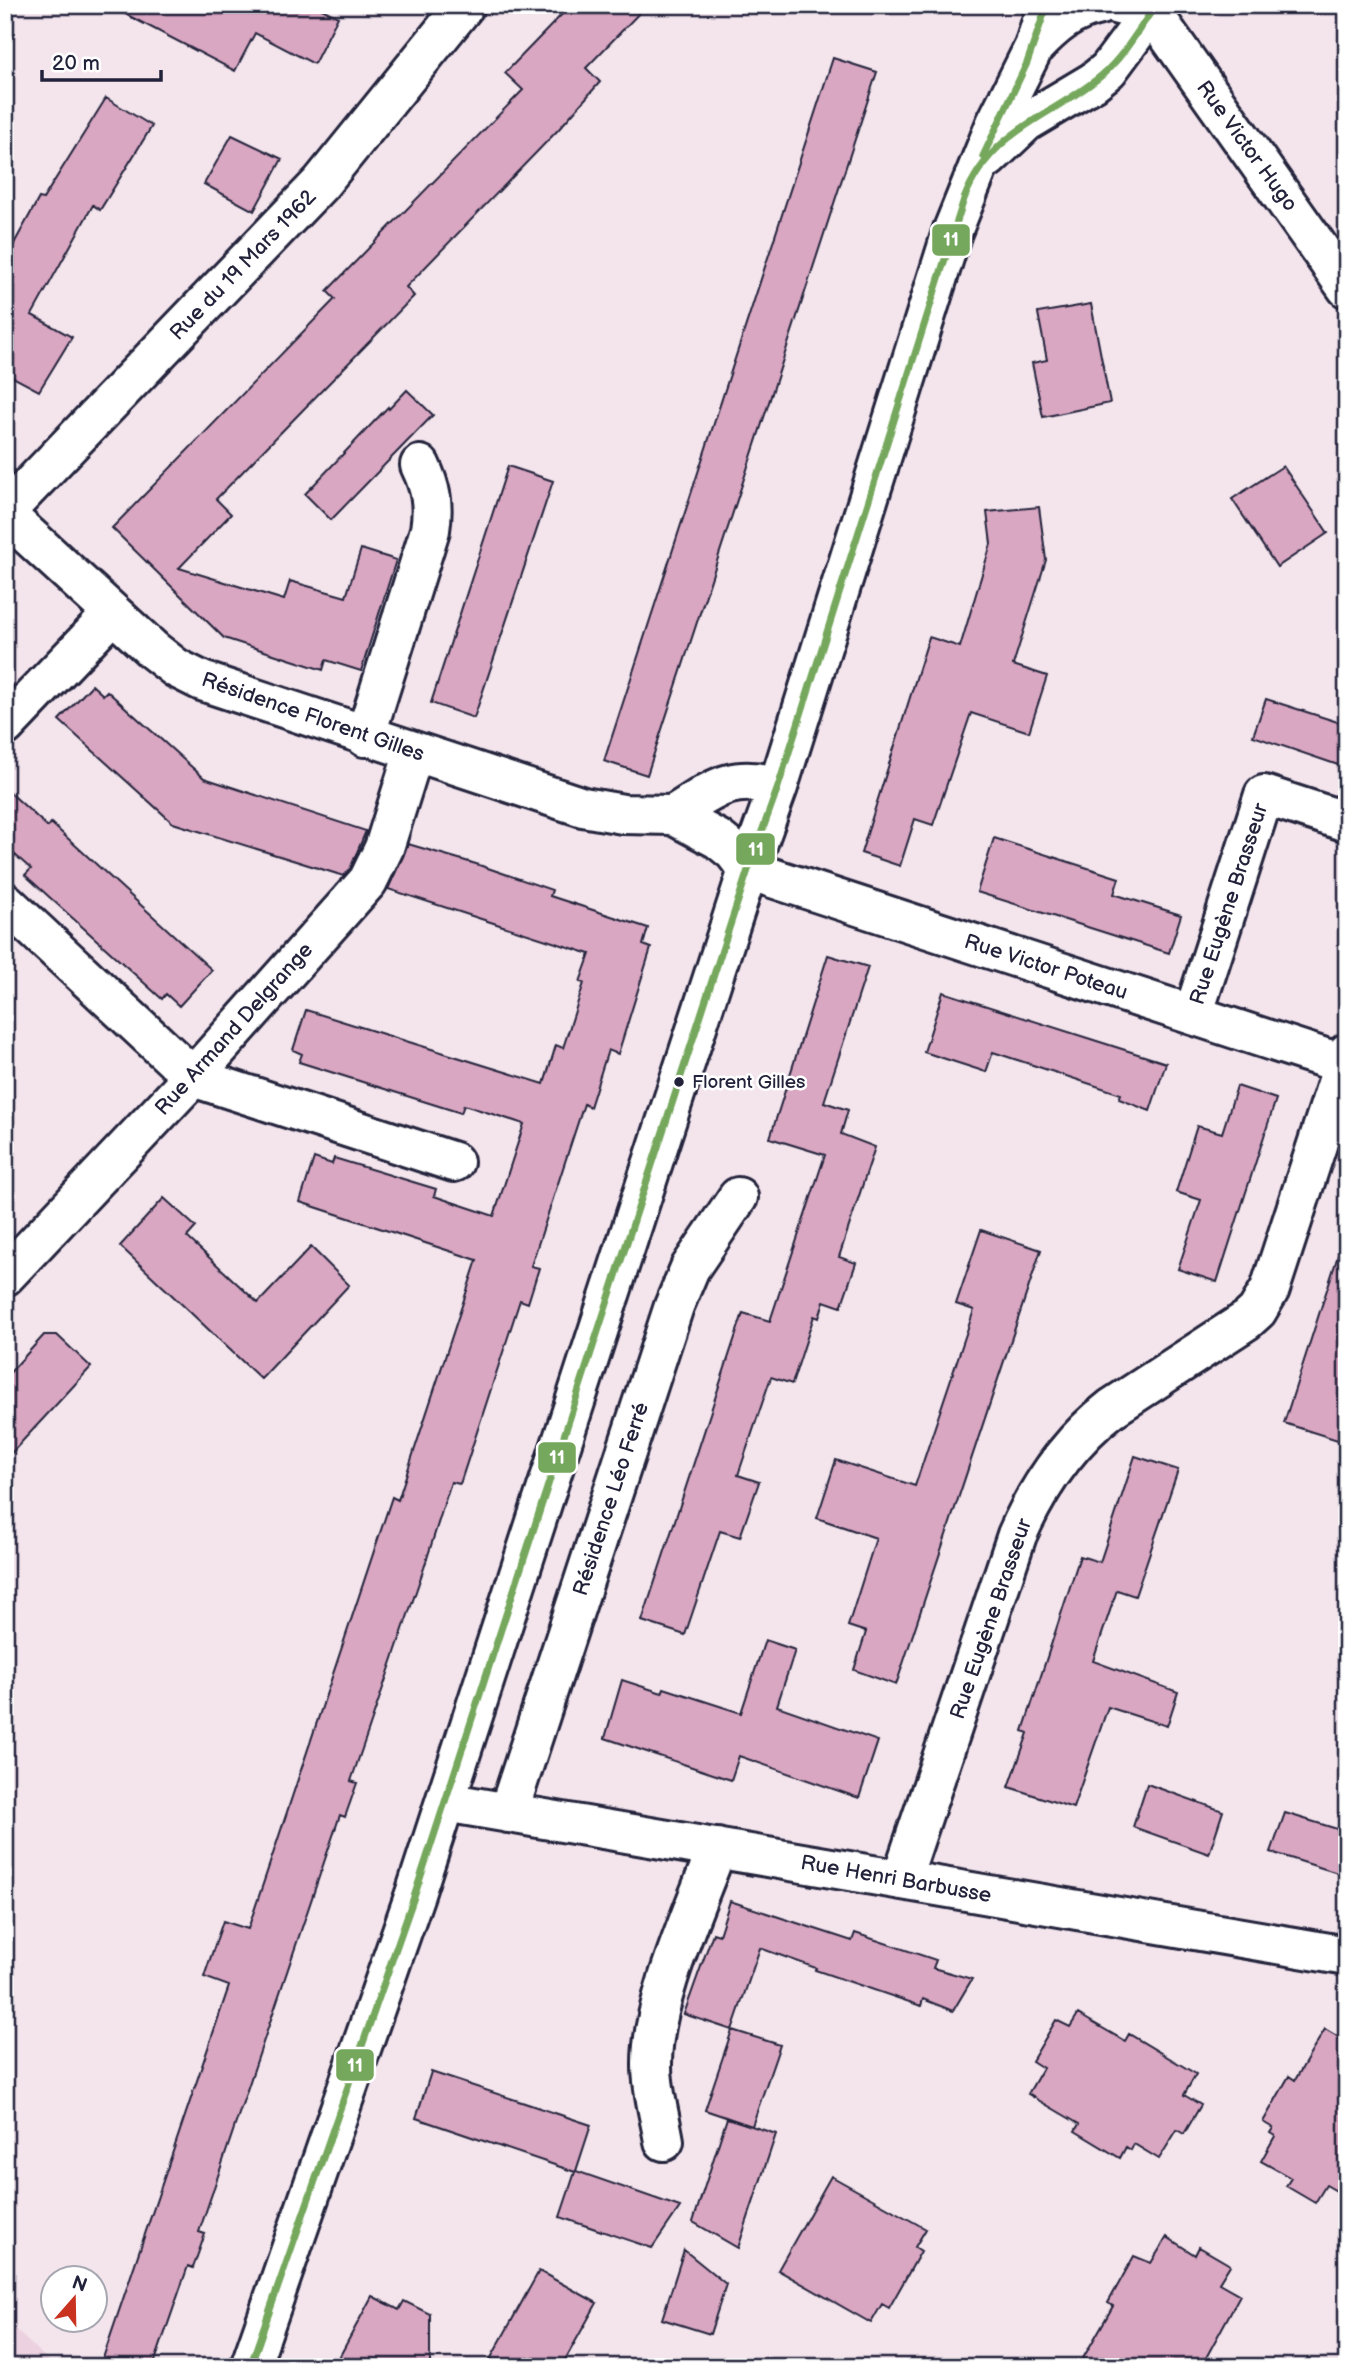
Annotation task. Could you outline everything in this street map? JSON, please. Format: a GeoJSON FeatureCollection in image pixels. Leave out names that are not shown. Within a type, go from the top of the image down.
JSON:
{"type":"FeatureCollection","features":[{"type":"Feature","properties":{"kind":"street","name":"Rue du 19 Mars 1962"},"geometry":{"type":"LineString","coordinates":[[5,513],[321,183],[465,5]]}},
{"type":"Feature","properties":{"kind":"street"},"geometry":{"type":"LineString","coordinates":[[250,2367],[370,2027],[445,1802],[748,870],[778,787],[944,258],[964,199],[996,123],[1034,47],[1047,5]]}},
{"type":"Feature","properties":{"kind":"street"},"geometry":{"type":"LineString","coordinates":[[1034,47],[1060,21],[1073,13],[1100,5]]}},
{"type":"Feature","properties":{"kind":"street"},"geometry":{"type":"LineString","coordinates":[[977,170],[1027,122],[1108,70],[1139,8]]}},
{"type":"Feature","properties":{"kind":"street","name":"Rue Victor Hugo"},"geometry":{"type":"LineString","coordinates":[[1139,8],[1347,288]]}},
{"type":"Feature","properties":{"kind":"street"},"geometry":{"type":"LineString","coordinates":[[365,737],[430,530],[432,496],[419,465]]}},
{"type":"Feature","properties":{"kind":"street","name":"Résidence Florent Gilles"},"geometry":{"type":"LineString","coordinates":[[5,513],[112,614],[168,662],[202,681],[583,807],[623,814],[673,815],[718,839],[734,852],[748,870]]}},
{"type":"Feature","properties":{"kind":"street"},"geometry":{"type":"LineString","coordinates":[[5,726],[112,614]]}},
{"type":"Feature","properties":{"kind":"street","name":"Rue Armand Delgrange"},"geometry":{"type":"LineString","coordinates":[[5,1276],[192,1077],[368,881],[384,848],[414,752]]}},
{"type":"Feature","properties":{"kind":"street"},"geometry":{"type":"LineString","coordinates":[[673,815],[729,783],[753,781],[778,787]]}},
{"type":"Feature","properties":{"kind":"street","name":"Rue Eugène Brasseur"},"geometry":{"type":"LineString","coordinates":[[1193,1015],[1264,795],[1347,822]]}},
{"type":"Feature","properties":{"kind":"street","name":"Rue Victor Poteau"},"geometry":{"type":"LineString","coordinates":[[748,870],[1193,1015],[1345,1059]]}},
{"type":"Feature","properties":{"kind":"street"},"geometry":{"type":"LineString","coordinates":[[5,902],[192,1077],[454,1162]]}},
{"type":"Feature","properties":{"kind":"street","name":"Rue Eugène Brasseur"},"geometry":{"type":"LineString","coordinates":[[901,1880],[1017,1535],[1037,1495],[1065,1453],[1094,1422],[1257,1311],[1270,1289],[1345,1059]]}},
{"type":"Feature","properties":{"kind":"street","name":"Résidence Léo Ferré"},"geometry":{"type":"LineString","coordinates":[[508,1813],[674,1306],[690,1268],[738,1197]]}},
{"type":"Feature","properties":{"kind":"street","name":"Rue Henri Barbusse"},"geometry":{"type":"LineString","coordinates":[[445,1802],[1347,1956]]}},
{"type":"Feature","properties":{"kind":"street"},"geometry":{"type":"LineString","coordinates":[[664,2141],[652,2068],[653,2043],[677,1955],[717,1848]]}},
{"type":"Feature","properties":{"kind":"shaded area"},"geometry":{"type":"Polygon","coordinates":[[[5,2320],[56,2367],[5,2367],[5,2320]]]}},
{"type":"Feature","properties":{"kind":"building"},"geometry":{"type":"Polygon","coordinates":[[[108,5],[314,5],[338,17],[314,64],[255,33],[235,71],[108,5]]]}},
{"type":"Feature","properties":{"kind":"building"},"geometry":{"type":"Polygon","coordinates":[[[571,5],[647,5],[586,68],[600,82],[558,130],[406,287],[414,296],[216,499],[231,514],[179,568],[284,600],[290,581],[346,597],[361,549],[396,560],[361,671],[326,660],[323,670],[224,638],[112,528],[335,299],[327,291],[523,90],[505,73],[571,5]]]}},
{"type":"Feature","properties":{"kind":"building"},"geometry":{"type":"Polygon","coordinates":[[[833,58],[877,72],[647,775],[604,761],[833,58]]]}},
{"type":"Feature","properties":{"kind":"building"},"geometry":{"type":"Polygon","coordinates":[[[106,98],[152,126],[100,210],[93,205],[32,315],[72,337],[39,391],[5,373],[5,260],[39,198],[43,199],[106,98]]]}},
{"type":"Feature","properties":{"kind":"building"},"geometry":{"type":"Polygon","coordinates":[[[232,135],[282,159],[254,211],[204,184],[232,135]]]}},
{"type":"Feature","properties":{"kind":"building"},"geometry":{"type":"Polygon","coordinates":[[[1091,304],[1110,403],[1043,417],[1032,363],[1047,360],[1038,313],[1091,304]]]}},
{"type":"Feature","properties":{"kind":"building"},"geometry":{"type":"Polygon","coordinates":[[[407,390],[433,415],[331,520],[305,494],[407,390]]]}},
{"type":"Feature","properties":{"kind":"building"},"geometry":{"type":"Polygon","coordinates":[[[508,466],[553,481],[474,718],[431,703],[508,466]]]}},
{"type":"Feature","properties":{"kind":"building"},"geometry":{"type":"Polygon","coordinates":[[[1283,466],[1328,533],[1277,567],[1232,499],[1283,466]]]}},
{"type":"Feature","properties":{"kind":"building"},"geometry":{"type":"Polygon","coordinates":[[[1039,507],[1046,560],[1013,665],[1047,676],[1029,732],[971,713],[933,825],[915,819],[900,866],[861,853],[929,637],[960,647],[991,544],[987,512],[1039,507]]]}},
{"type":"Feature","properties":{"kind":"building"},"geometry":{"type":"Polygon","coordinates":[[[92,685],[103,695],[107,691],[204,778],[366,831],[350,869],[344,876],[173,823],[59,720],[92,685]]]}},
{"type":"Feature","properties":{"kind":"building"},"geometry":{"type":"Polygon","coordinates":[[[1266,699],[1347,725],[1347,768],[1253,736],[1266,699]]]}},
{"type":"Feature","properties":{"kind":"building"},"geometry":{"type":"Polygon","coordinates":[[[5,788],[48,827],[51,823],[212,970],[179,1006],[166,994],[162,999],[25,875],[31,869],[5,846],[5,788]]]}},
{"type":"Feature","properties":{"kind":"building"},"geometry":{"type":"Polygon","coordinates":[[[994,838],[1119,878],[1114,894],[1181,915],[1169,953],[977,892],[994,838]]]}},
{"type":"Feature","properties":{"kind":"building"},"geometry":{"type":"Polygon","coordinates":[[[408,844],[552,890],[550,896],[648,928],[643,945],[651,948],[618,1054],[608,1050],[590,1107],[584,1104],[531,1266],[539,1268],[528,1303],[520,1300],[460,1484],[451,1482],[351,1781],[357,1783],[345,1817],[340,1815],[199,2232],[205,2234],[193,2268],[188,2266],[153,2367],[100,2367],[229,1986],[204,1977],[223,1921],[248,1929],[392,1497],[398,1500],[477,1260],[300,1202],[314,1158],[332,1164],[334,1158],[436,1189],[434,1196],[494,1216],[524,1124],[464,1105],[461,1113],[299,1062],[302,1054],[293,1050],[306,1010],[544,1084],[556,1045],[563,1048],[584,983],[580,982],[590,954],[388,889],[408,844]]]}},
{"type":"Feature","properties":{"kind":"building"},"geometry":{"type":"Polygon","coordinates":[[[828,955],[868,967],[824,1102],[848,1110],[841,1134],[875,1147],[839,1257],[856,1263],[841,1307],[824,1301],[819,1318],[814,1316],[792,1384],[771,1377],[738,1475],[759,1482],[740,1537],[720,1531],[685,1635],[642,1621],[743,1313],[770,1321],[825,1155],[770,1138],[828,955]]]}},
{"type":"Feature","properties":{"kind":"building"},"geometry":{"type":"Polygon","coordinates":[[[943,992],[1166,1063],[1150,1111],[1119,1099],[1121,1094],[993,1052],[986,1072],[924,1052],[943,992]]]}},
{"type":"Feature","properties":{"kind":"building"},"geometry":{"type":"Polygon","coordinates":[[[1237,1086],[1276,1099],[1217,1282],[1178,1269],[1201,1200],[1176,1192],[1197,1126],[1222,1133],[1237,1086]]]}},
{"type":"Feature","properties":{"kind":"building"},"geometry":{"type":"Polygon","coordinates":[[[164,1198],[196,1227],[187,1237],[258,1303],[311,1247],[349,1285],[261,1379],[120,1246],[164,1198]]]}},
{"type":"Feature","properties":{"kind":"building"},"geometry":{"type":"Polygon","coordinates":[[[981,1230],[1041,1250],[896,1685],[854,1670],[866,1632],[848,1626],[876,1538],[817,1518],[836,1460],[915,1486],[974,1310],[956,1304],[981,1230]]]}},
{"type":"Feature","properties":{"kind":"building"},"geometry":{"type":"Polygon","coordinates":[[[1340,1249],[1347,1250],[1347,1443],[1284,1423],[1340,1249]]]}},
{"type":"Feature","properties":{"kind":"building"},"geometry":{"type":"Polygon","coordinates":[[[44,1335],[57,1335],[91,1367],[5,1460],[5,1378],[44,1335]]]}},
{"type":"Feature","properties":{"kind":"building"},"geometry":{"type":"Polygon","coordinates":[[[1135,1456],[1178,1470],[1135,1596],[1117,1590],[1093,1661],[1178,1692],[1167,1726],[1108,1707],[1073,1808],[1009,1787],[1028,1733],[1023,1731],[1080,1556],[1100,1562],[1135,1456]]]}},
{"type":"Feature","properties":{"kind":"building"},"geometry":{"type":"Polygon","coordinates":[[[765,1640],[795,1650],[777,1706],[878,1741],[859,1798],[739,1756],[731,1780],[605,1738],[622,1680],[662,1693],[664,1688],[741,1713],[765,1640]]]}},
{"type":"Feature","properties":{"kind":"building"},"geometry":{"type":"Polygon","coordinates":[[[1147,1784],[1223,1811],[1209,1854],[1133,1827],[1147,1784]]]}},
{"type":"Feature","properties":{"kind":"building"},"geometry":{"type":"Polygon","coordinates":[[[1285,1813],[1347,1832],[1347,1876],[1271,1852],[1285,1813]]]}},
{"type":"Feature","properties":{"kind":"building"},"geometry":{"type":"Polygon","coordinates":[[[730,1901],[852,1941],[855,1933],[936,1960],[933,1968],[972,1979],[953,2011],[923,1999],[921,2006],[760,1948],[732,2030],[684,2014],[713,1933],[719,1935],[730,1901]]]}},
{"type":"Feature","properties":{"kind":"building"},"geometry":{"type":"Polygon","coordinates":[[[1078,2014],[1125,2041],[1129,2034],[1196,2074],[1184,2095],[1201,2105],[1184,2134],[1177,2130],[1159,2159],[1134,2144],[1131,2150],[1126,2147],[1120,2158],[1075,2131],[1079,2124],[1028,2094],[1043,2068],[1032,2061],[1056,2020],[1070,2027],[1078,2014]]]}},
{"type":"Feature","properties":{"kind":"building"},"geometry":{"type":"Polygon","coordinates":[[[1325,2029],[1347,2042],[1347,2197],[1326,2185],[1315,2203],[1286,2186],[1291,2178],[1261,2161],[1275,2136],[1270,2133],[1273,2128],[1263,2122],[1289,2076],[1295,2080],[1325,2029]]]}},
{"type":"Feature","properties":{"kind":"building"},"geometry":{"type":"Polygon","coordinates":[[[732,2030],[780,2045],[752,2126],[705,2110],[732,2030]]]}},
{"type":"Feature","properties":{"kind":"building"},"geometry":{"type":"Polygon","coordinates":[[[431,2072],[591,2125],[576,2171],[680,2207],[652,2248],[560,2217],[575,2172],[416,2118],[431,2072]]]}},
{"type":"Feature","properties":{"kind":"building"},"geometry":{"type":"Polygon","coordinates":[[[727,2118],[776,2134],[738,2248],[693,2222],[727,2118]]]}},
{"type":"Feature","properties":{"kind":"building"},"geometry":{"type":"Polygon","coordinates":[[[831,2176],[926,2229],[915,2247],[921,2251],[889,2308],[882,2304],[871,2323],[778,2270],[831,2176]]]}},
{"type":"Feature","properties":{"kind":"building"},"geometry":{"type":"Polygon","coordinates":[[[1167,2237],[1195,2255],[1199,2247],[1230,2265],[1219,2283],[1240,2295],[1201,2367],[1078,2367],[1113,2306],[1108,2303],[1134,2256],[1151,2263],[1167,2237]]]}},
{"type":"Feature","properties":{"kind":"building"},"geometry":{"type":"Polygon","coordinates":[[[684,2250],[726,2284],[710,2334],[662,2319],[684,2250]]]}},
{"type":"Feature","properties":{"kind":"building"},"geometry":{"type":"Polygon","coordinates":[[[539,2271],[597,2303],[561,2367],[486,2367],[539,2271]]]}},
{"type":"Feature","properties":{"kind":"building"},"geometry":{"type":"Polygon","coordinates":[[[372,2296],[399,2310],[404,2301],[430,2314],[430,2367],[334,2367],[372,2296]]]}},
{"type":"Feature","properties":{"kind":"transit line","name":"11"},"geometry":{"type":"LineString","coordinates":[[983,156],[1027,63],[1047,5]]}},
{"type":"Feature","properties":{"kind":"transit line","name":"11"},"geometry":{"type":"LineString","coordinates":[[250,2367],[415,1894],[748,870],[778,787],[964,199],[976,175],[1006,140],[1081,91],[1109,69],[1151,12],[1147,5]]}},
{"type":"Feature","properties":{"kind":"place","name":"Florent Gilles"},"geometry":{"type":"Point","coordinates":[679,1082]}}]}
